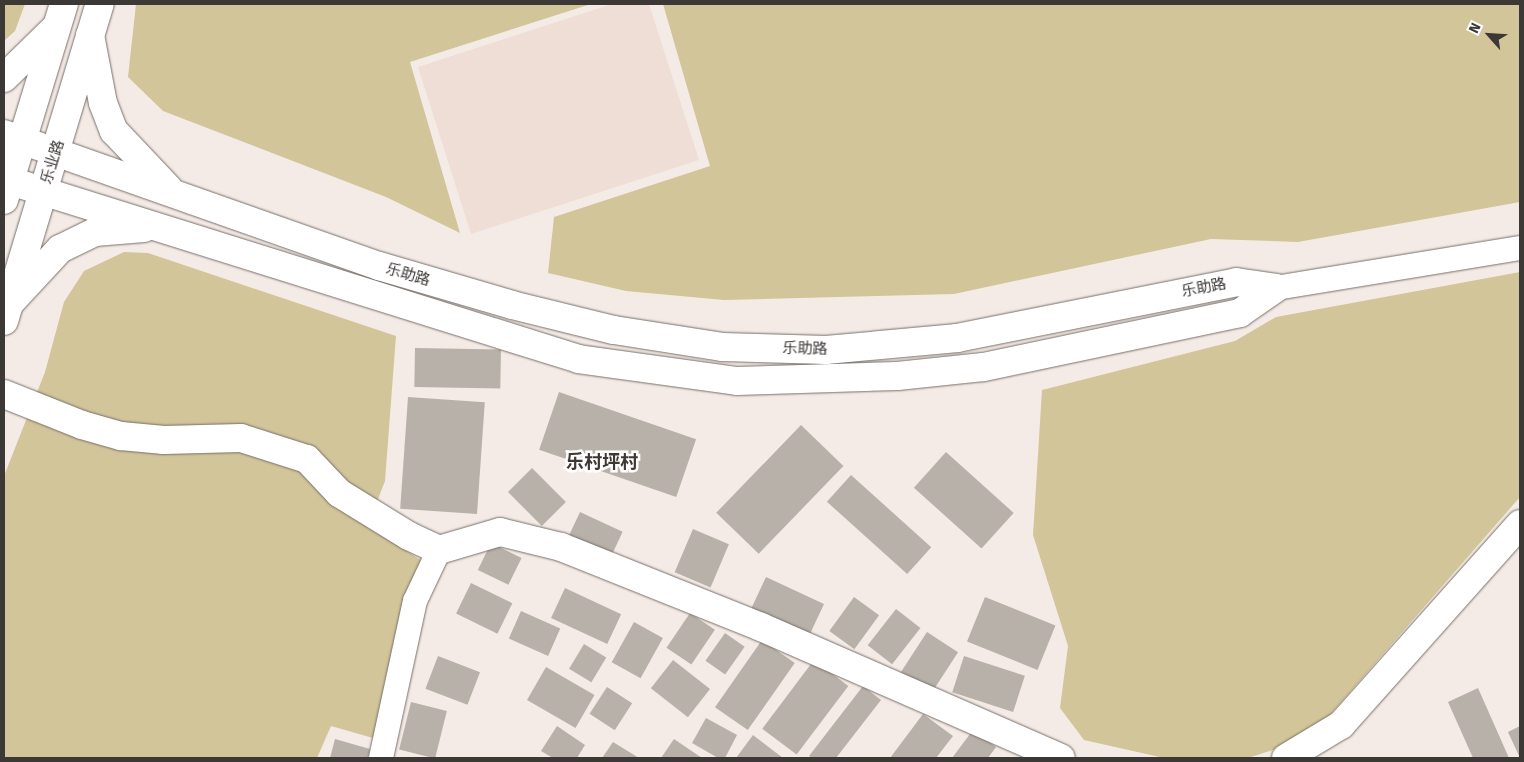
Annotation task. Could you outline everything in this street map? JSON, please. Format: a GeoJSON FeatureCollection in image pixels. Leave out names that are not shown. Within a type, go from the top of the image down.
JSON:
{"type":"FeatureCollection","features":[{"type":"Feature","properties":{"kind":"street","name":"乐业路"},"geometry":{"type":"LineString","coordinates":[[6,312],[100,4]]}},
{"type":"Feature","properties":{"kind":"street"},"geometry":{"type":"LineString","coordinates":[[4,78],[60,15]]}},
{"type":"Feature","properties":{"kind":"street"},"geometry":{"type":"LineString","coordinates":[[6,186],[13,137],[60,15]]}},
{"type":"Feature","properties":{"kind":"street"},"geometry":{"type":"LineString","coordinates":[[90,35],[103,103],[114,131],[173,193]]}},
{"type":"Feature","properties":{"kind":"street","name":"乐助路"},"geometry":{"type":"LineString","coordinates":[[13,137],[379,266],[512,305],[614,330],[722,347],[826,350],[957,338],[1236,282],[1276,288]]}},
{"type":"Feature","properties":{"kind":"street","name":"乐助路"},"geometry":{"type":"LineString","coordinates":[[6,186],[44,191],[579,359],[737,381],[897,376],[983,367],[1240,313],[1276,288]]}},
{"type":"Feature","properties":{"kind":"street"},"geometry":{"type":"LineString","coordinates":[[6,312],[60,249],[95,232],[159,227]]}},
{"type":"Feature","properties":{"kind":"street"},"geometry":{"type":"LineString","coordinates":[[1276,288],[1520,248]]}},
{"type":"Feature","properties":{"kind":"street"},"geometry":{"type":"LineString","coordinates":[[4,394],[82,425],[122,436],[164,440],[240,438],[307,459],[339,493],[409,536],[439,550],[500,532],[561,547],[761,627],[1061,758]]}},
{"type":"Feature","properties":{"kind":"street"},"geometry":{"type":"LineString","coordinates":[[1286,758],[1341,725],[1520,524]]}},
{"type":"Feature","properties":{"kind":"street"},"geometry":{"type":"LineString","coordinates":[[381,758],[415,601],[439,550]]}},
{"type":"Feature","properties":{"kind":"shaded area"},"geometry":{"type":"Polygon","coordinates":[[[4,4],[25,4],[15,31],[4,41],[4,4]]]}},
{"type":"Feature","properties":{"kind":"shaded area"},"geometry":{"type":"Polygon","coordinates":[[[136,4],[591,4],[410,62],[460,233],[386,197],[163,111],[128,77],[136,4]]]}},
{"type":"Feature","properties":{"kind":"shaded area"},"geometry":{"type":"Polygon","coordinates":[[[612,4],[649,4],[699,160],[471,234],[418,67],[612,4]]]}},
{"type":"Feature","properties":{"kind":"shaded area"},"geometry":{"type":"Polygon","coordinates":[[[663,4],[1520,4],[1520,202],[1298,242],[1211,239],[954,294],[724,300],[626,291],[548,273],[554,217],[710,166],[663,4]]]}},
{"type":"Feature","properties":{"kind":"shaded area"},"geometry":{"type":"Polygon","coordinates":[[[124,252],[148,253],[396,336],[385,481],[368,525],[425,563],[407,598],[373,738],[331,726],[317,758],[4,758],[4,476],[45,372],[64,302],[84,271],[124,252]]]}},
{"type":"Feature","properties":{"kind":"shaded area"},"geometry":{"type":"Polygon","coordinates":[[[1520,272],[1520,497],[1329,716],[1276,749],[1248,758],[1164,758],[1084,740],[1060,708],[1068,646],[1033,535],[1042,390],[1235,341],[1276,317],[1520,272]]]}},
{"type":"Feature","properties":{"kind":"building"},"geometry":{"type":"Polygon","coordinates":[[[415,348],[501,350],[500,388],[414,387],[415,348]]]}},
{"type":"Feature","properties":{"kind":"building"},"geometry":{"type":"Polygon","coordinates":[[[559,392],[696,439],[676,497],[539,450],[559,392]]]}},
{"type":"Feature","properties":{"kind":"building"},"geometry":{"type":"Polygon","coordinates":[[[408,397],[485,402],[477,514],[400,509],[408,397]]]}},
{"type":"Feature","properties":{"kind":"building"},"geometry":{"type":"Polygon","coordinates":[[[801,425],[843,466],[759,554],[716,513],[801,425]]]}},
{"type":"Feature","properties":{"kind":"building"},"geometry":{"type":"Polygon","coordinates":[[[946,452],[1014,513],[982,549],[914,488],[946,452]]]}},
{"type":"Feature","properties":{"kind":"building"},"geometry":{"type":"Polygon","coordinates":[[[532,468],[566,502],[542,526],[508,492],[532,468]]]}},
{"type":"Feature","properties":{"kind":"building"},"geometry":{"type":"Polygon","coordinates":[[[851,475],[931,547],[907,574],[827,502],[851,475]]]}},
{"type":"Feature","properties":{"kind":"building"},"geometry":{"type":"Polygon","coordinates":[[[580,512],[623,532],[609,560],[567,540],[580,512]]]}},
{"type":"Feature","properties":{"kind":"building"},"geometry":{"type":"Polygon","coordinates":[[[693,529],[729,544],[711,588],[675,572],[693,529]]]}},
{"type":"Feature","properties":{"kind":"building"},"geometry":{"type":"Polygon","coordinates":[[[491,543],[522,558],[508,585],[478,570],[491,543]]]}},
{"type":"Feature","properties":{"kind":"building"},"geometry":{"type":"Polygon","coordinates":[[[766,577],[824,604],[810,635],[752,608],[766,577]]]}},
{"type":"Feature","properties":{"kind":"building"},"geometry":{"type":"Polygon","coordinates":[[[471,583],[512,603],[497,634],[456,614],[471,583]]]}},
{"type":"Feature","properties":{"kind":"building"},"geometry":{"type":"Polygon","coordinates":[[[565,588],[621,614],[607,644],[551,618],[565,588]]]}},
{"type":"Feature","properties":{"kind":"building"},"geometry":{"type":"Polygon","coordinates":[[[854,597],[879,615],[854,649],[829,631],[854,597]]]}},
{"type":"Feature","properties":{"kind":"building"},"geometry":{"type":"Polygon","coordinates":[[[985,597],[1055,625],[1037,670],[967,642],[985,597]]]}},
{"type":"Feature","properties":{"kind":"building"},"geometry":{"type":"Polygon","coordinates":[[[896,609],[920,628],[892,664],[868,645],[896,609]]]}},
{"type":"Feature","properties":{"kind":"building"},"geometry":{"type":"Polygon","coordinates":[[[521,611],[560,628],[548,656],[509,638],[521,611]]]}},
{"type":"Feature","properties":{"kind":"building"},"geometry":{"type":"Polygon","coordinates":[[[690,613],[715,630],[691,665],[667,648],[690,613]]]}},
{"type":"Feature","properties":{"kind":"building"},"geometry":{"type":"Polygon","coordinates":[[[634,622],[663,638],[641,678],[612,662],[634,622]]]}},
{"type":"Feature","properties":{"kind":"building"},"geometry":{"type":"Polygon","coordinates":[[[927,632],[958,652],[932,692],[901,672],[927,632]]]}},
{"type":"Feature","properties":{"kind":"building"},"geometry":{"type":"Polygon","coordinates":[[[725,633],[745,647],[725,675],[705,661],[725,633]]]}},
{"type":"Feature","properties":{"kind":"building"},"geometry":{"type":"Polygon","coordinates":[[[762,640],[795,663],[748,730],[715,707],[762,640]]]}},
{"type":"Feature","properties":{"kind":"building"},"geometry":{"type":"Polygon","coordinates":[[[584,644],[606,657],[591,682],[569,669],[584,644]]]}},
{"type":"Feature","properties":{"kind":"building"},"geometry":{"type":"Polygon","coordinates":[[[438,656],[480,672],[467,705],[425,689],[438,656]]]}},
{"type":"Feature","properties":{"kind":"building"},"geometry":{"type":"Polygon","coordinates":[[[964,656],[1025,676],[1013,712],[952,692],[964,656]]]}},
{"type":"Feature","properties":{"kind":"building"},"geometry":{"type":"Polygon","coordinates":[[[673,660],[710,689],[688,717],[651,688],[673,660]]]}},
{"type":"Feature","properties":{"kind":"building"},"geometry":{"type":"Polygon","coordinates":[[[814,660],[848,686],[797,755],[762,729],[814,660]]]}},
{"type":"Feature","properties":{"kind":"building"},"geometry":{"type":"Polygon","coordinates":[[[546,667],[594,695],[575,728],[527,700],[546,667]]]}},
{"type":"Feature","properties":{"kind":"building"},"geometry":{"type":"Polygon","coordinates":[[[863,686],[881,700],[836,758],[812,758],[809,756],[863,686]]]}},
{"type":"Feature","properties":{"kind":"building"},"geometry":{"type":"Polygon","coordinates":[[[607,687],[632,703],[615,730],[590,714],[607,687]]]}},
{"type":"Feature","properties":{"kind":"building"},"geometry":{"type":"Polygon","coordinates":[[[1478,688],[1509,758],[1473,758],[1448,702],[1478,688]]]}},
{"type":"Feature","properties":{"kind":"building"},"geometry":{"type":"Polygon","coordinates":[[[411,702],[447,711],[435,758],[399,750],[411,702]]]}},
{"type":"Feature","properties":{"kind":"building"},"geometry":{"type":"Polygon","coordinates":[[[923,714],[953,736],[936,758],[890,758],[923,714]]]}},
{"type":"Feature","properties":{"kind":"building"},"geometry":{"type":"Polygon","coordinates":[[[706,718],[737,735],[725,758],[718,758],[692,743],[706,718]]]}},
{"type":"Feature","properties":{"kind":"building"},"geometry":{"type":"Polygon","coordinates":[[[557,726],[585,745],[577,758],[553,758],[541,751],[557,726]]]}},
{"type":"Feature","properties":{"kind":"building"},"geometry":{"type":"Polygon","coordinates":[[[1520,726],[1520,758],[1508,732],[1520,726]]]}},
{"type":"Feature","properties":{"kind":"building"},"geometry":{"type":"Polygon","coordinates":[[[973,730],[996,747],[988,758],[952,758],[973,730]]]}},
{"type":"Feature","properties":{"kind":"building"},"geometry":{"type":"Polygon","coordinates":[[[753,735],[783,758],[736,758],[753,735]]]}},
{"type":"Feature","properties":{"kind":"building"},"geometry":{"type":"Polygon","coordinates":[[[335,739],[370,749],[368,758],[330,758],[335,739]]]}},
{"type":"Feature","properties":{"kind":"building"},"geometry":{"type":"Polygon","coordinates":[[[674,739],[702,758],[661,758],[674,739]]]}},
{"type":"Feature","properties":{"kind":"building"},"geometry":{"type":"Polygon","coordinates":[[[613,742],[639,758],[602,758],[613,742]]]}},
{"type":"Feature","properties":{"kind":"district","name":"乐村坪村"},"geometry":{"type":"Point","coordinates":[602,462]}}]}
